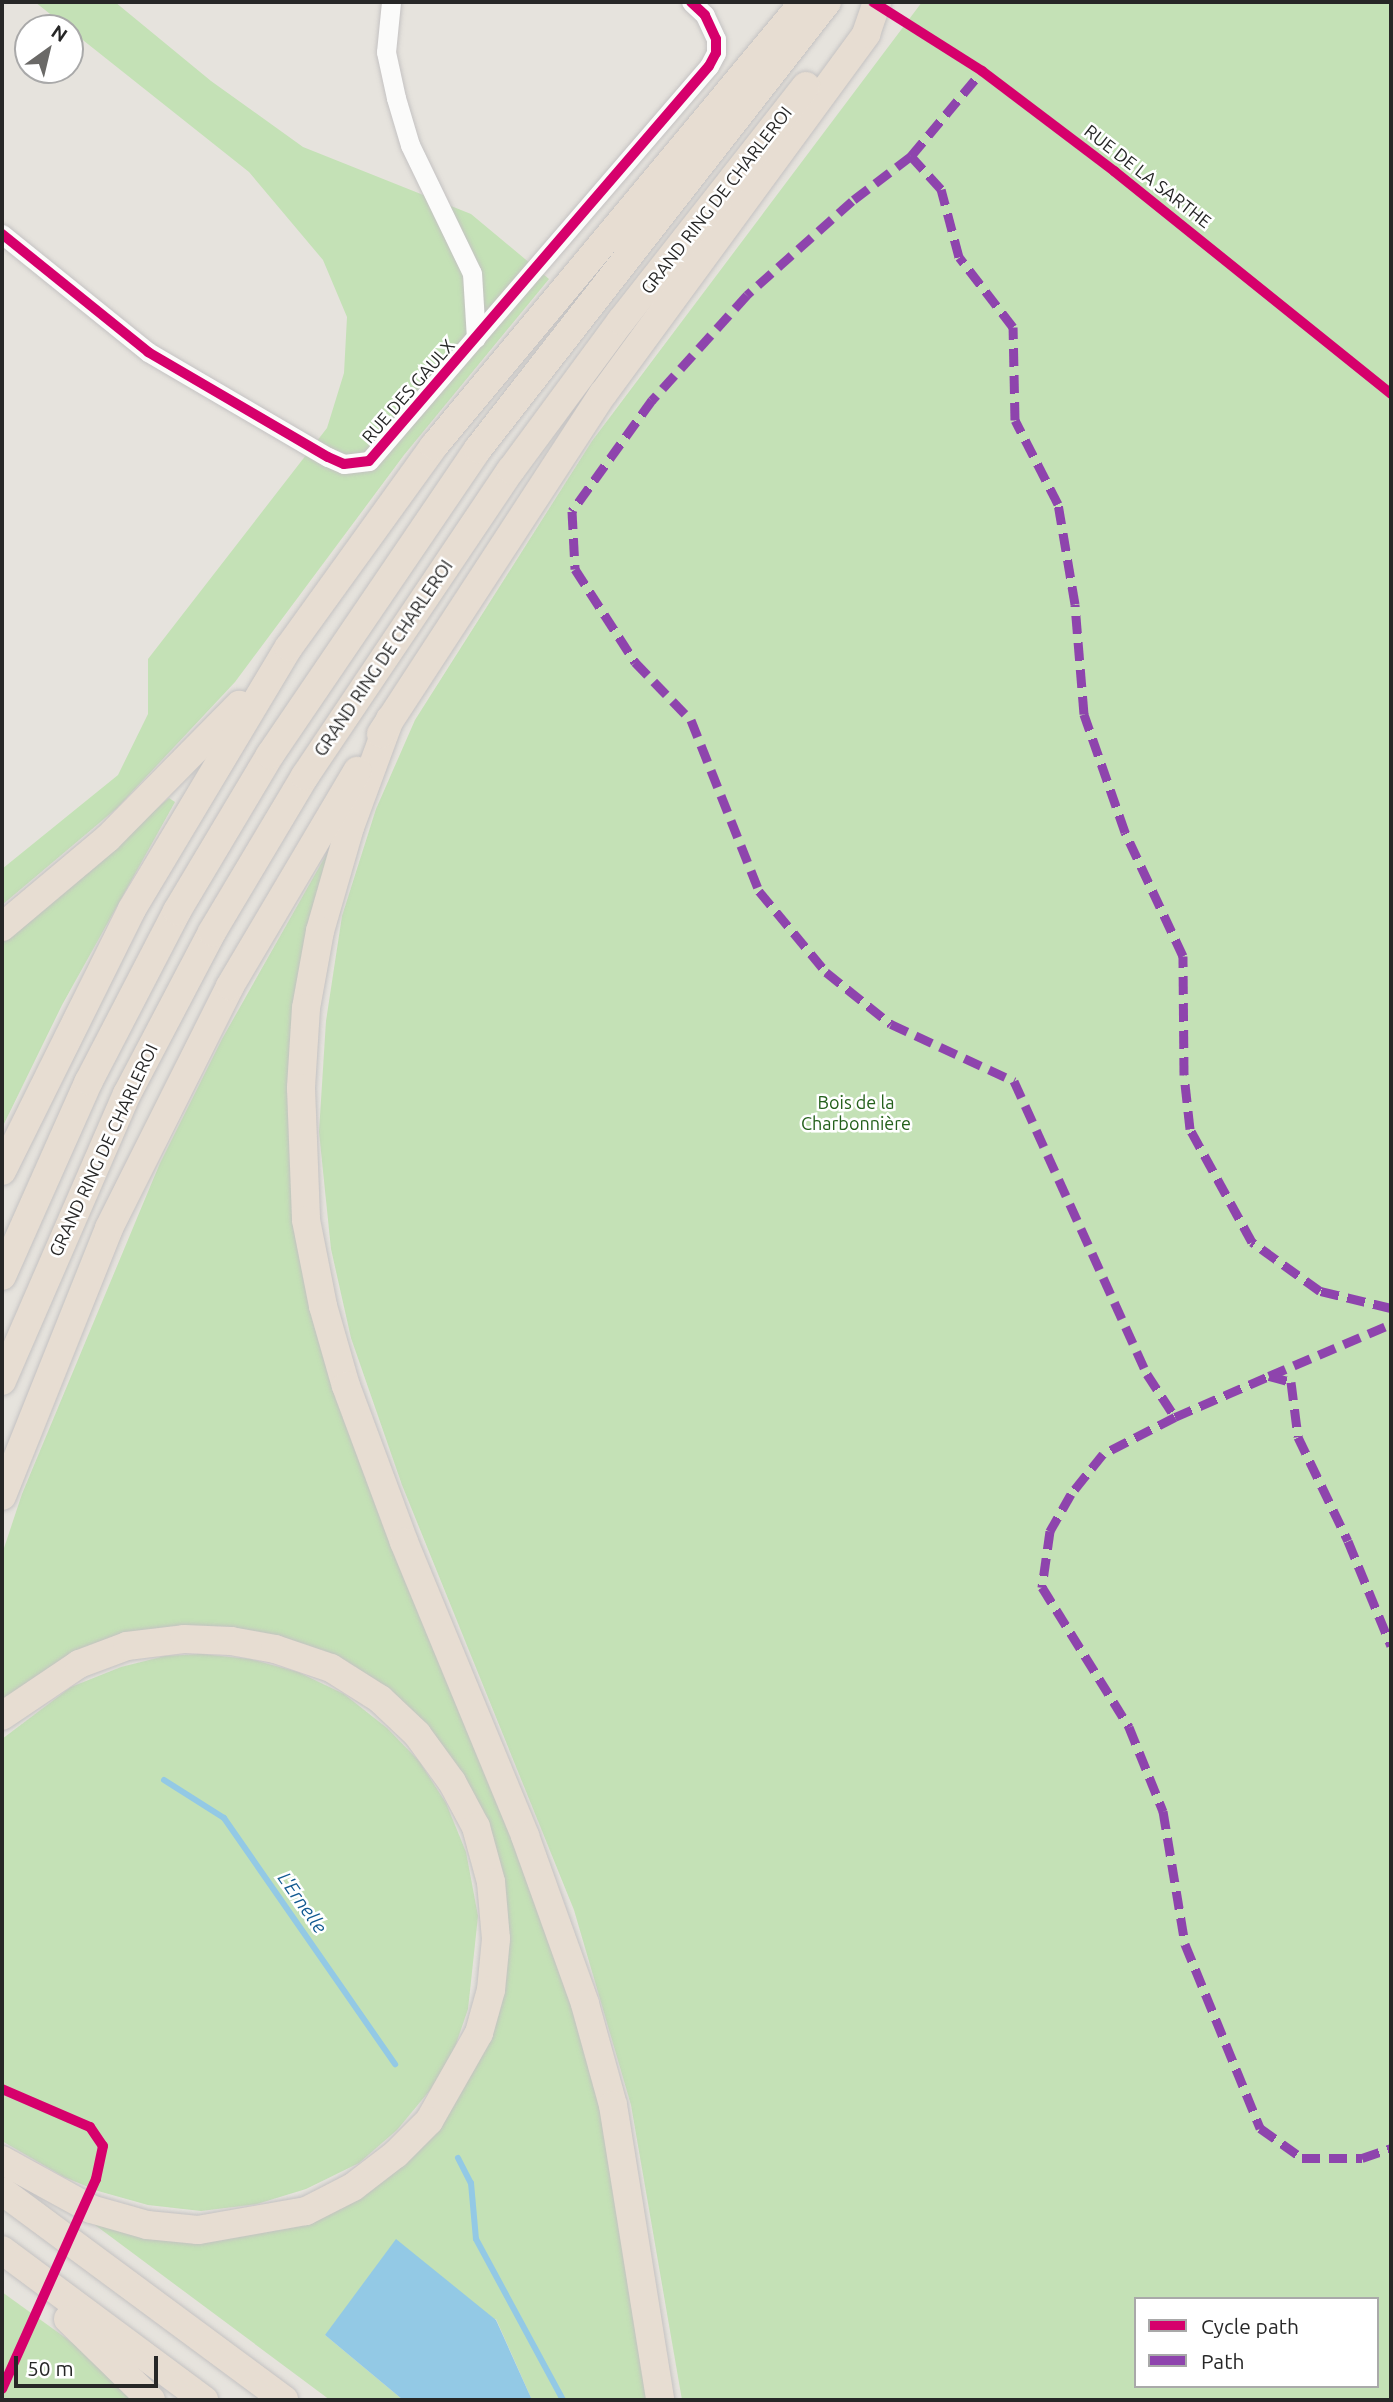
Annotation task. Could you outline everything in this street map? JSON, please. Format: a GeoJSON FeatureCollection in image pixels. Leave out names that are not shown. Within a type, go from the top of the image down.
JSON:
{"type":"FeatureCollection","features":[{"type":"Feature","properties":{"kind":"highway"},"geometry":{"type":"LineString","coordinates":[[2,1171],[132,909],[289,647],[442,435],[804,2]]}},
{"type":"Feature","properties":{"kind":"highway","name":"GRAND RING DE CHARLEROI"},"geometry":{"type":"LineString","coordinates":[[2,1276],[89,1081],[164,936],[277,744],[478,449],[827,2]]}},
{"type":"Feature","properties":{"kind":"highway"},"geometry":{"type":"LineString","coordinates":[[2,1496],[109,1228],[174,1097],[290,881],[390,719],[603,394],[866,34],[874,2]]}},
{"type":"Feature","properties":{"kind":"highway","name":"GRAND RING DE CHARLEROI"},"geometry":{"type":"LineString","coordinates":[[2,1381],[127,1094],[212,932],[305,776],[406,621],[621,321],[874,2]]}},
{"type":"Feature","properties":{"kind":"highway"},"geometry":{"type":"LineString","coordinates":[[2,926],[108,838],[172,777],[289,647]]}},
{"type":"Feature","properties":{"kind":"highway"},"geometry":{"type":"LineString","coordinates":[[390,719],[323,918],[306,1009],[301,1088],[306,1220],[323,1306],[346,1386],[404,1542],[525,1836],[585,2004],[613,2105],[627,2178],[660,2400]]}},
{"type":"Feature","properties":{"kind":"highway"},"geometry":{"type":"LineString","coordinates":[[2,1716],[79,1664],[127,1646],[184,1639],[231,1641],[275,1649],[331,1668],[380,1699],[416,1734],[452,1782],[482,1849],[491,1882],[496,1938],[491,1990],[479,2034],[429,2121],[396,2154],[353,2187],[306,2211],[198,2230],[147,2225],[91,2208],[2,2160]]}},
{"type":"Feature","properties":{"kind":"highway"},"geometry":{"type":"LineString","coordinates":[[2,2190],[284,2400]]}},
{"type":"Feature","properties":{"kind":"highway"},"geometry":{"type":"LineString","coordinates":[[2,2249],[204,2400]]}},
{"type":"Feature","properties":{"kind":"highway"},"geometry":{"type":"LineString","coordinates":[[30,2270],[66,2317],[151,2400]]}},
{"type":"Feature","properties":{"kind":"street","name":"RUE DES GAULX"},"geometry":{"type":"LineString","coordinates":[[391,2],[386,52],[396,98],[410,145],[472,273],[476,338]]}},
{"type":"Feature","properties":{"kind":"street","name":"RUE DES GAULX"},"geometry":{"type":"LineString","coordinates":[[2,234],[148,352],[344,464],[369,461],[379,454],[709,66],[716,53],[716,39],[705,15],[691,2]]}},
{"type":"Feature","properties":{"kind":"green space"},"geometry":{"type":"Polygon","coordinates":[[[35,2],[115,2],[211,81],[303,147],[471,214],[549,279],[404,455],[235,682],[117,808],[2,905],[2,869],[118,775],[148,714],[148,659],[327,428],[344,373],[347,317],[323,260],[249,172],[84,41],[84,14],[50,14],[35,2]]]}},
{"type":"Feature","properties":{"kind":"green space","name":"Bois de la Charbonnière"},"geometry":{"type":"Polygon","coordinates":[[[922,2],[1391,2],[1391,2400],[682,2400],[631,2105],[574,1910],[402,1485],[351,1338],[331,1249],[319,1132],[326,1021],[342,916],[376,809],[415,720],[592,441],[922,2]]]}},
{"type":"Feature","properties":{"kind":"green space"},"geometry":{"type":"Polygon","coordinates":[[[169,798],[175,802],[62,1005],[2,1128],[2,939],[169,798]]]}},
{"type":"Feature","properties":{"kind":"green space"},"geometry":{"type":"Polygon","coordinates":[[[335,839],[316,914],[304,1262],[543,1904],[595,2077],[649,2400],[532,2400],[496,2319],[325,2335],[403,2400],[330,2400],[83,2216],[258,2233],[426,2140],[507,1942],[437,1738],[223,1628],[2,1704],[2,1554],[22,1494],[160,1163],[222,1039],[335,839]]]}},
{"type":"Feature","properties":{"kind":"green space"},"geometry":{"type":"Polygon","coordinates":[[[201,1654],[250,1659],[298,1672],[344,1694],[387,1728],[419,1761],[446,1803],[466,1852],[478,1916],[468,2009],[454,2050],[431,2089],[397,2130],[359,2163],[306,2189],[257,2204],[201,2211],[148,2205],[98,2191],[64,2177],[2,2141],[2,1739],[71,1687],[121,1667],[165,1656],[201,1654]]]}},
{"type":"Feature","properties":{"kind":"green space"},"geometry":{"type":"Polygon","coordinates":[[[2,2292],[81,2349],[131,2400],[2,2400],[2,2292]]]}},
{"type":"Feature","properties":{"kind":"water"},"geometry":{"type":"Polygon","coordinates":[[[396,2239],[496,2320],[532,2400],[403,2400],[325,2335],[396,2239]]]}},
{"type":"Feature","properties":{"kind":"waterway","name":"L'Ernelle"},"geometry":{"type":"LineString","coordinates":[[164,1780],[224,1818],[395,2064]]}},
{"type":"Feature","properties":{"kind":"waterway","name":"L'Ernelle"},"geometry":{"type":"LineString","coordinates":[[458,2158],[471,2183],[476,2239],[563,2400]]}},
{"type":"Feature","properties":{"kind":"marked path"},"geometry":{"type":"LineString","coordinates":[[911,156],[982,71]]}},
{"type":"Feature","properties":{"kind":"marked path"},"geometry":{"type":"LineString","coordinates":[[1391,1308],[1320,1291],[1252,1242],[1190,1129],[1184,1075],[1183,956],[1125,832],[1084,714],[1075,604],[1058,504],[1015,420],[1013,327],[959,257],[941,189],[911,156],[852,201],[747,295],[652,400],[572,511],[575,569],[635,662],[691,720],[759,891],[826,972],[891,1024],[1014,1081],[1147,1374],[1175,1417],[1269,1376],[1291,1382],[1298,1437],[1348,1541],[1391,1646]]}},
{"type":"Feature","properties":{"kind":"marked path"},"geometry":{"type":"LineString","coordinates":[[1269,1376],[1391,1324]]}},
{"type":"Feature","properties":{"kind":"marked path"},"geometry":{"type":"LineString","coordinates":[[1175,1417],[1103,1454],[1071,1494],[1050,1531],[1042,1587],[1129,1727],[1163,1811],[1185,1944],[1260,2128],[1302,2158],[1362,2158],[1391,2148]]}},
{"type":"Feature","properties":{"kind":"cycle path"},"geometry":{"type":"LineString","coordinates":[[2,234],[148,352],[328,457],[344,464],[369,461],[709,66],[716,53],[716,39],[705,15],[691,2]]}},
{"type":"Feature","properties":{"kind":"cycle path","name":"RUE DE LA SARTHE"},"geometry":{"type":"LineString","coordinates":[[873,2],[982,71],[1114,171],[1391,394]]}},
{"type":"Feature","properties":{"kind":"cycle path"},"geometry":{"type":"LineString","coordinates":[[2,2089],[90,2127],[103,2146],[96,2179],[2,2389]]}}]}
